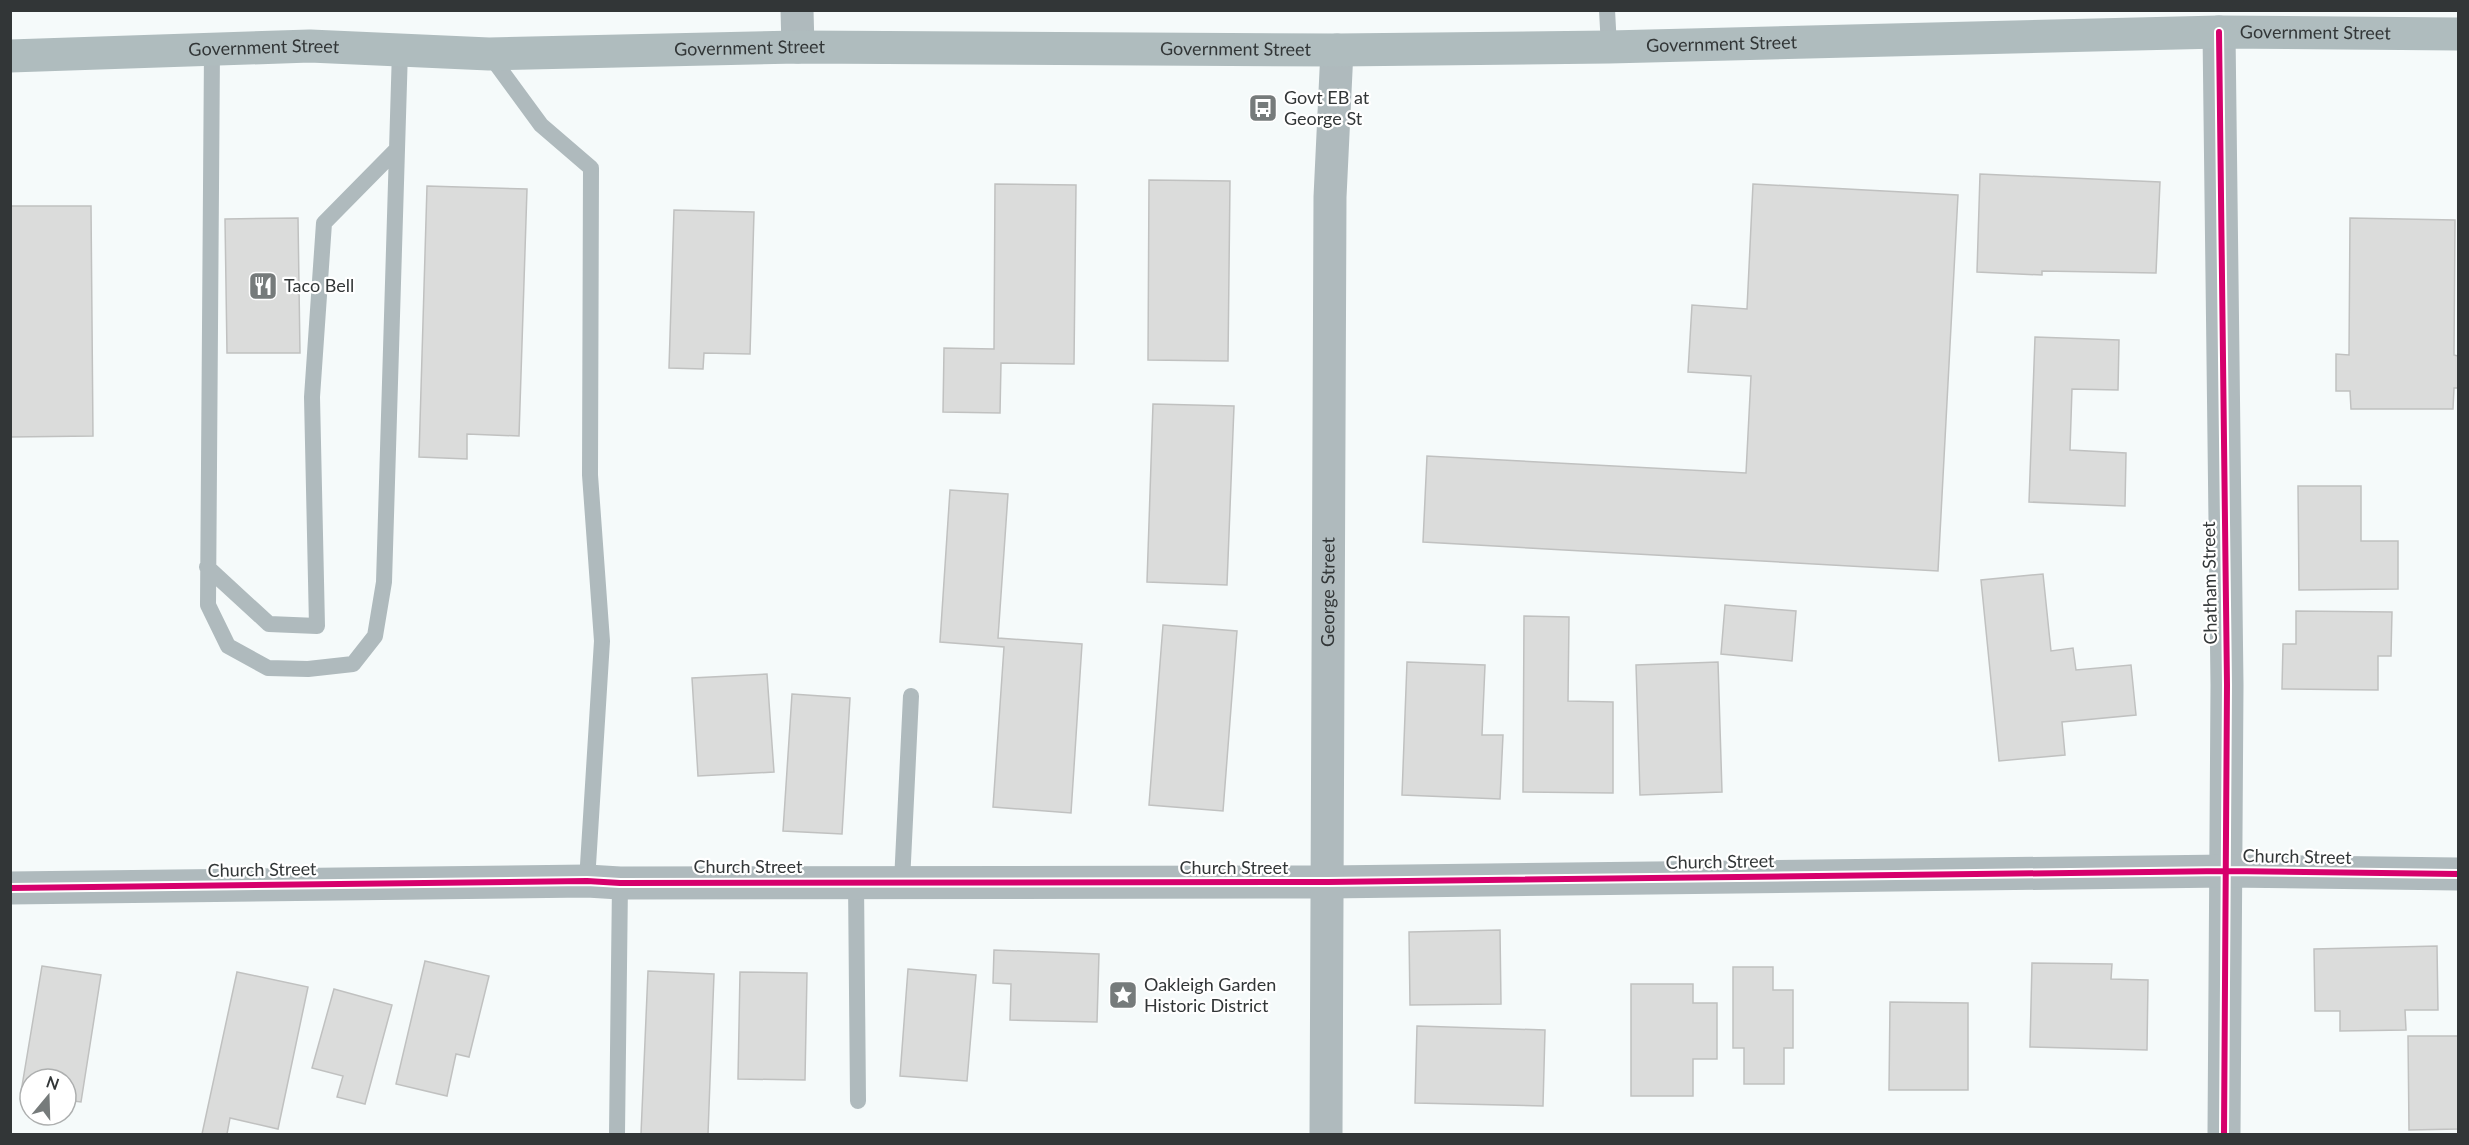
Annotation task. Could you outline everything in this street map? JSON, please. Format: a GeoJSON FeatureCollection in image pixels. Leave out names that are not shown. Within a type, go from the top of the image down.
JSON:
{"type":"FeatureCollection","features":[{"type":"Feature","properties":{"kind":"main road","name":"Government Street"},"geometry":{"type":"LineString","coordinates":[[10,56],[310,46],[489,54],[798,47],[1337,50],[1609,47],[2219,32],[2458,34]]}},
{"type":"Feature","properties":{"kind":"street"},"geometry":{"type":"LineString","coordinates":[[797,10],[798,47]]}},
{"type":"Feature","properties":{"kind":"street","name":"Chatham Street"},"geometry":{"type":"LineString","coordinates":[[2219,32],[2227,685],[2224,1134]]}},
{"type":"Feature","properties":{"kind":"street","name":"George Street"},"geometry":{"type":"LineString","coordinates":[[1326,1134],[1330,209],[1337,50]]}},
{"type":"Feature","properties":{"kind":"street","name":"Church Street"},"geometry":{"type":"LineString","coordinates":[[10,888],[587,881],[620,883],[1328,882],[2226,871],[2458,874]]}},
{"type":"Feature","properties":{"kind":"lane"},"geometry":{"type":"LineString","coordinates":[[1607,10],[1609,47]]}},
{"type":"Feature","properties":{"kind":"lane"},"geometry":{"type":"LineString","coordinates":[[212,49],[208,605],[228,646],[268,668],[308,669],[353,664],[375,636],[384,573],[395,151],[400,50]]}},
{"type":"Feature","properties":{"kind":"lane"},"geometry":{"type":"LineString","coordinates":[[489,54],[541,125],[591,168],[590,475],[602,641],[587,881]]}},
{"type":"Feature","properties":{"kind":"lane"},"geometry":{"type":"LineString","coordinates":[[207,567],[269,624],[317,626],[312,397],[324,223],[395,151]]}},
{"type":"Feature","properties":{"kind":"lane"},"geometry":{"type":"LineString","coordinates":[[902,882],[911,696]]}},
{"type":"Feature","properties":{"kind":"lane"},"geometry":{"type":"LineString","coordinates":[[856,881],[858,1101]]}},
{"type":"Feature","properties":{"kind":"lane"},"geometry":{"type":"LineString","coordinates":[[617,1134],[620,883]]}},
{"type":"Feature","properties":{"kind":"building"},"geometry":{"type":"Polygon","coordinates":[[[1980,174],[2160,182],[2156,273],[2042,271],[2042,275],[1977,272],[1980,174]]]}},
{"type":"Feature","properties":{"kind":"building"},"geometry":{"type":"Polygon","coordinates":[[[1149,180],[1230,181],[1228,361],[1148,360],[1149,180]]]}},
{"type":"Feature","properties":{"kind":"building"},"geometry":{"type":"Polygon","coordinates":[[[995,184],[1076,185],[1074,364],[1001,363],[1000,413],[943,412],[944,348],[994,349],[995,184]]]}},
{"type":"Feature","properties":{"kind":"building"},"geometry":{"type":"Polygon","coordinates":[[[1753,184],[1958,195],[1938,571],[1423,542],[1427,456],[1746,473],[1751,376],[1688,372],[1692,305],[1747,309],[1753,184]]]}},
{"type":"Feature","properties":{"kind":"building"},"geometry":{"type":"Polygon","coordinates":[[[427,186],[527,189],[519,436],[467,434],[467,459],[419,457],[427,186]]]}},
{"type":"Feature","properties":{"kind":"building"},"geometry":{"type":"Polygon","coordinates":[[[10,206],[91,206],[93,436],[10,437],[10,206]]]}},
{"type":"Feature","properties":{"kind":"building"},"geometry":{"type":"Polygon","coordinates":[[[674,210],[754,212],[750,354],[704,353],[703,369],[669,368],[674,210]]]}},
{"type":"Feature","properties":{"kind":"building","name":"Taco Bell"},"geometry":{"type":"Polygon","coordinates":[[[298,218],[300,353],[227,353],[225,219],[298,218]]]}},
{"type":"Feature","properties":{"kind":"building"},"geometry":{"type":"Polygon","coordinates":[[[2350,218],[2455,220],[2454,355],[2458,356],[2458,388],[2454,388],[2453,409],[2351,409],[2350,391],[2336,391],[2336,354],[2349,355],[2350,218]]]}},
{"type":"Feature","properties":{"kind":"building"},"geometry":{"type":"Polygon","coordinates":[[[2035,337],[2119,340],[2118,390],[2072,389],[2070,450],[2126,453],[2125,506],[2029,502],[2035,337]]]}},
{"type":"Feature","properties":{"kind":"building"},"geometry":{"type":"Polygon","coordinates":[[[1153,404],[1234,406],[1227,585],[1147,582],[1153,404]]]}},
{"type":"Feature","properties":{"kind":"building"},"geometry":{"type":"Polygon","coordinates":[[[2298,486],[2361,486],[2361,541],[2398,541],[2398,589],[2299,590],[2298,486]]]}},
{"type":"Feature","properties":{"kind":"building"},"geometry":{"type":"Polygon","coordinates":[[[950,490],[1008,494],[998,638],[1082,644],[1071,813],[993,807],[1004,647],[940,642],[950,490]]]}},
{"type":"Feature","properties":{"kind":"building"},"geometry":{"type":"Polygon","coordinates":[[[2043,574],[2051,651],[2073,648],[2076,670],[2131,665],[2136,715],[2062,722],[2065,755],[1999,761],[1981,580],[2043,574]]]}},
{"type":"Feature","properties":{"kind":"building"},"geometry":{"type":"Polygon","coordinates":[[[1725,605],[1796,611],[1792,661],[1721,654],[1725,605]]]}},
{"type":"Feature","properties":{"kind":"building"},"geometry":{"type":"Polygon","coordinates":[[[2296,611],[2392,612],[2391,656],[2378,656],[2378,690],[2282,689],[2283,644],[2296,644],[2296,611]]]}},
{"type":"Feature","properties":{"kind":"building"},"geometry":{"type":"Polygon","coordinates":[[[1524,616],[1569,617],[1568,701],[1613,702],[1613,793],[1523,792],[1524,616]]]}},
{"type":"Feature","properties":{"kind":"building"},"geometry":{"type":"Polygon","coordinates":[[[1163,625],[1237,631],[1223,811],[1149,805],[1163,625]]]}},
{"type":"Feature","properties":{"kind":"building"},"geometry":{"type":"Polygon","coordinates":[[[1407,662],[1485,665],[1482,735],[1503,735],[1500,799],[1402,795],[1407,662]]]}},
{"type":"Feature","properties":{"kind":"building"},"geometry":{"type":"Polygon","coordinates":[[[1718,662],[1722,792],[1640,795],[1636,665],[1718,662]]]}},
{"type":"Feature","properties":{"kind":"building"},"geometry":{"type":"Polygon","coordinates":[[[767,674],[774,772],[698,776],[692,678],[767,674]]]}},
{"type":"Feature","properties":{"kind":"building"},"geometry":{"type":"Polygon","coordinates":[[[792,694],[850,698],[842,834],[783,831],[792,694]]]}},
{"type":"Feature","properties":{"kind":"building"},"geometry":{"type":"Polygon","coordinates":[[[1500,930],[1501,1004],[1410,1005],[1409,932],[1500,930]]]}},
{"type":"Feature","properties":{"kind":"building"},"geometry":{"type":"Polygon","coordinates":[[[2437,946],[2438,1010],[2405,1010],[2406,1030],[2340,1031],[2340,1011],[2315,1011],[2314,949],[2437,946]]]}},
{"type":"Feature","properties":{"kind":"building"},"geometry":{"type":"Polygon","coordinates":[[[994,950],[1099,954],[1097,1022],[1010,1020],[1011,984],[993,983],[994,950]]]}},
{"type":"Feature","properties":{"kind":"building"},"geometry":{"type":"Polygon","coordinates":[[[425,961],[489,976],[469,1057],[456,1054],[447,1096],[396,1084],[425,961]]]}},
{"type":"Feature","properties":{"kind":"building"},"geometry":{"type":"Polygon","coordinates":[[[2032,963],[2112,964],[2111,979],[2148,980],[2147,1050],[2030,1047],[2032,963]]]}},
{"type":"Feature","properties":{"kind":"building"},"geometry":{"type":"Polygon","coordinates":[[[42,966],[101,975],[81,1102],[78,1102],[78,1067],[25,1067],[42,966]]]}},
{"type":"Feature","properties":{"kind":"building"},"geometry":{"type":"Polygon","coordinates":[[[1733,967],[1773,967],[1773,990],[1793,990],[1793,1048],[1784,1048],[1784,1084],[1744,1084],[1744,1048],[1733,1048],[1733,967]]]}},
{"type":"Feature","properties":{"kind":"building"},"geometry":{"type":"Polygon","coordinates":[[[908,969],[976,975],[967,1081],[900,1076],[908,969]]]}},
{"type":"Feature","properties":{"kind":"building"},"geometry":{"type":"Polygon","coordinates":[[[648,971],[714,974],[708,1134],[641,1134],[648,971]]]}},
{"type":"Feature","properties":{"kind":"building"},"geometry":{"type":"Polygon","coordinates":[[[237,972],[308,987],[278,1129],[230,1118],[227,1134],[202,1134],[237,972]]]}},
{"type":"Feature","properties":{"kind":"building"},"geometry":{"type":"Polygon","coordinates":[[[740,972],[807,973],[805,1080],[738,1079],[740,972]]]}},
{"type":"Feature","properties":{"kind":"building"},"geometry":{"type":"Polygon","coordinates":[[[1631,984],[1693,984],[1693,1003],[1717,1003],[1717,1059],[1693,1059],[1693,1096],[1631,1096],[1631,984]]]}},
{"type":"Feature","properties":{"kind":"building"},"geometry":{"type":"Polygon","coordinates":[[[334,989],[392,1005],[365,1104],[337,1097],[343,1076],[312,1068],[334,989]]]}},
{"type":"Feature","properties":{"kind":"building"},"geometry":{"type":"Polygon","coordinates":[[[1890,1002],[1968,1003],[1968,1090],[1889,1090],[1890,1002]]]}},
{"type":"Feature","properties":{"kind":"building"},"geometry":{"type":"Polygon","coordinates":[[[1417,1026],[1545,1030],[1543,1106],[1415,1103],[1417,1026]]]}},
{"type":"Feature","properties":{"kind":"building"},"geometry":{"type":"Polygon","coordinates":[[[2408,1036],[2458,1036],[2458,1129],[2409,1130],[2408,1036]]]}},
{"type":"Feature","properties":{"kind":"cycle path"},"geometry":{"type":"LineString","coordinates":[[2219,32],[2227,685],[2224,1134]]}},
{"type":"Feature","properties":{"kind":"cycle path"},"geometry":{"type":"LineString","coordinates":[[10,888],[587,881],[620,883],[1328,882],[2226,871],[2458,874]]}},
{"type":"Feature","properties":{"kind":"place","name":"Govt EB at George St"},"geometry":{"type":"Point","coordinates":[1263,108]}},
{"type":"Feature","properties":{"kind":"place","name":"Taco Bell"},"geometry":{"type":"Point","coordinates":[263,286]}},
{"type":"Feature","properties":{"kind":"place","name":"Oakleigh Garden Historic District"},"geometry":{"type":"Point","coordinates":[1123,995]}}]}
